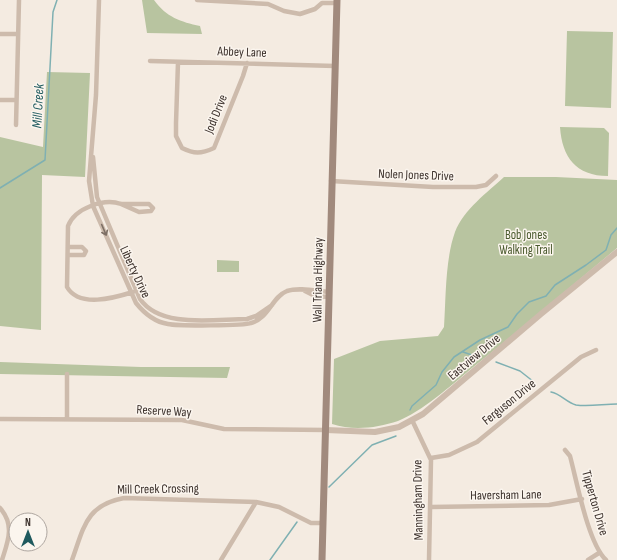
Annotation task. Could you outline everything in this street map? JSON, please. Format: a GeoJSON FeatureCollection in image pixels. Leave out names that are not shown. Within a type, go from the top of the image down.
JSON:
{"type":"FeatureCollection","features":[{"type":"Feature","properties":{"kind":"main road","name":"Wall Triana Highway"},"geometry":{"type":"LineString","coordinates":[[322,560],[337,1]]}},
{"type":"Feature","properties":{"kind":"street"},"geometry":{"type":"LineString","coordinates":[[16,125],[19,0]]}},
{"type":"Feature","properties":{"kind":"street","name":"Liberty Drive"},"geometry":{"type":"LineString","coordinates":[[99,0],[92,152],[89,181],[93,206],[136,303],[143,312],[155,319],[169,324],[251,324],[263,317],[285,292],[292,290],[304,290],[315,296],[329,294]]}},
{"type":"Feature","properties":{"kind":"street"},"geometry":{"type":"LineString","coordinates":[[197,0],[263,3],[284,11],[300,14],[315,9],[322,3],[337,1]]}},
{"type":"Feature","properties":{"kind":"street"},"geometry":{"type":"LineString","coordinates":[[0,34],[18,34]]}},
{"type":"Feature","properties":{"kind":"street","name":"Abbey Lane"},"geometry":{"type":"LineString","coordinates":[[150,61],[335,66]]}},
{"type":"Feature","properties":{"kind":"street","name":"Jodi Drive"},"geometry":{"type":"LineString","coordinates":[[178,62],[176,136],[182,148],[193,154],[204,153],[214,148],[247,63]]}},
{"type":"Feature","properties":{"kind":"street"},"geometry":{"type":"LineString","coordinates":[[0,100],[16,100]]}},
{"type":"Feature","properties":{"kind":"street","name":"Liberty Drive"},"geometry":{"type":"LineString","coordinates":[[92,152],[95,188],[100,204],[146,308],[156,314],[172,320],[247,319],[256,316],[272,305]]}},
{"type":"Feature","properties":{"kind":"street","name":"Nolen Jones Drive"},"geometry":{"type":"LineString","coordinates":[[331,181],[433,187],[476,187],[486,185],[496,176]]}},
{"type":"Feature","properties":{"kind":"street"},"geometry":{"type":"LineString","coordinates":[[121,204],[149,204],[153,208],[151,211],[139,212],[114,201],[93,206],[81,211],[70,221],[68,226],[67,287],[70,292],[78,298],[108,298],[137,290]]}},
{"type":"Feature","properties":{"kind":"street"},"geometry":{"type":"LineString","coordinates":[[68,247],[82,247],[86,251],[84,256],[68,255]]}},
{"type":"Feature","properties":{"kind":"street","name":"Eastview Drive"},"geometry":{"type":"LineString","coordinates":[[326,430],[375,432],[399,427],[423,414],[617,252]]}},
{"type":"Feature","properties":{"kind":"street","name":"Ferguson Drive"},"geometry":{"type":"LineString","coordinates":[[431,458],[449,455],[477,442],[581,357],[596,350]]}},
{"type":"Feature","properties":{"kind":"street"},"geometry":{"type":"LineString","coordinates":[[67,419],[68,374]]}},
{"type":"Feature","properties":{"kind":"street","name":"Reserve Way"},"geometry":{"type":"LineString","coordinates":[[0,419],[182,420],[224,429],[326,430]]}},
{"type":"Feature","properties":{"kind":"street","name":"Manningham Drive"},"geometry":{"type":"LineString","coordinates":[[412,420],[431,458],[429,560]]}},
{"type":"Feature","properties":{"kind":"street","name":"Tipperton Drive"},"geometry":{"type":"LineString","coordinates":[[565,450],[570,456],[591,536],[599,553],[606,560]]}},
{"type":"Feature","properties":{"kind":"street","name":"Mill Creek Crossing"},"geometry":{"type":"LineString","coordinates":[[72,560],[90,515],[109,501],[124,498],[164,498],[256,502],[279,506],[311,523],[323,523]]}},
{"type":"Feature","properties":{"kind":"street","name":"Haversham Lane"},"geometry":{"type":"LineString","coordinates":[[431,507],[549,505],[582,498]]}},
{"type":"Feature","properties":{"kind":"street"},"geometry":{"type":"LineString","coordinates":[[221,560],[256,502]]}},
{"type":"Feature","properties":{"kind":"street"},"geometry":{"type":"LineString","coordinates":[[0,508],[10,526],[9,537],[2,560]]}},
{"type":"Feature","properties":{"kind":"street"},"geometry":{"type":"LineString","coordinates":[[588,560],[599,553]]}},
{"type":"Feature","properties":{"kind":"green space"},"geometry":{"type":"Polygon","coordinates":[[[142,0],[154,0],[164,11],[174,18],[186,23],[200,26],[202,34],[147,33],[142,0]]]}},
{"type":"Feature","properties":{"kind":"green space"},"geometry":{"type":"Polygon","coordinates":[[[567,31],[613,32],[611,108],[565,106],[567,31]]]}},
{"type":"Feature","properties":{"kind":"green space"},"geometry":{"type":"Polygon","coordinates":[[[47,72],[90,73],[85,177],[42,175],[41,330],[0,326],[0,137],[43,147],[47,72]]]}},
{"type":"Feature","properties":{"kind":"green space"},"geometry":{"type":"Polygon","coordinates":[[[560,127],[604,128],[609,133],[608,176],[587,173],[573,163],[564,147],[560,127]]]}},
{"type":"Feature","properties":{"kind":"green space","name":"Bob Jones Walking Trail"},"geometry":{"type":"Polygon","coordinates":[[[504,177],[556,177],[617,180],[617,248],[446,390],[407,417],[398,421],[365,428],[332,424],[334,359],[380,341],[438,336],[444,327],[449,255],[455,232],[464,216],[470,209],[483,195],[504,177]]]}},
{"type":"Feature","properties":{"kind":"green space"},"geometry":{"type":"Polygon","coordinates":[[[217,260],[239,261],[239,272],[217,272],[217,260]]]}},
{"type":"Feature","properties":{"kind":"green space"},"geometry":{"type":"Polygon","coordinates":[[[0,362],[141,367],[230,367],[227,378],[0,374],[0,362]]]}},
{"type":"Feature","properties":{"kind":"waterway","name":"Mill Creek"},"geometry":{"type":"LineString","coordinates":[[0,188],[45,160],[53,12],[57,0]]}},
{"type":"Feature","properties":{"kind":"waterway"},"geometry":{"type":"LineString","coordinates":[[410,410],[412,406],[436,385],[442,372],[454,357],[480,340],[508,327],[517,314],[529,302],[546,296],[555,285],[606,250],[611,235],[617,228]]}},
{"type":"Feature","properties":{"kind":"waterway"},"geometry":{"type":"LineString","coordinates":[[463,352],[478,357]]}},
{"type":"Feature","properties":{"kind":"waterway"},"geometry":{"type":"LineString","coordinates":[[496,362],[520,371],[534,382]]}},
{"type":"Feature","properties":{"kind":"waterway"},"geometry":{"type":"LineString","coordinates":[[551,392],[558,394],[569,402],[581,406],[617,404]]}},
{"type":"Feature","properties":{"kind":"waterway"},"geometry":{"type":"LineString","coordinates":[[329,487],[372,445],[396,436]]}},
{"type":"Feature","properties":{"kind":"waterway"},"geometry":{"type":"LineString","coordinates":[[270,560],[297,522]]}}]}
